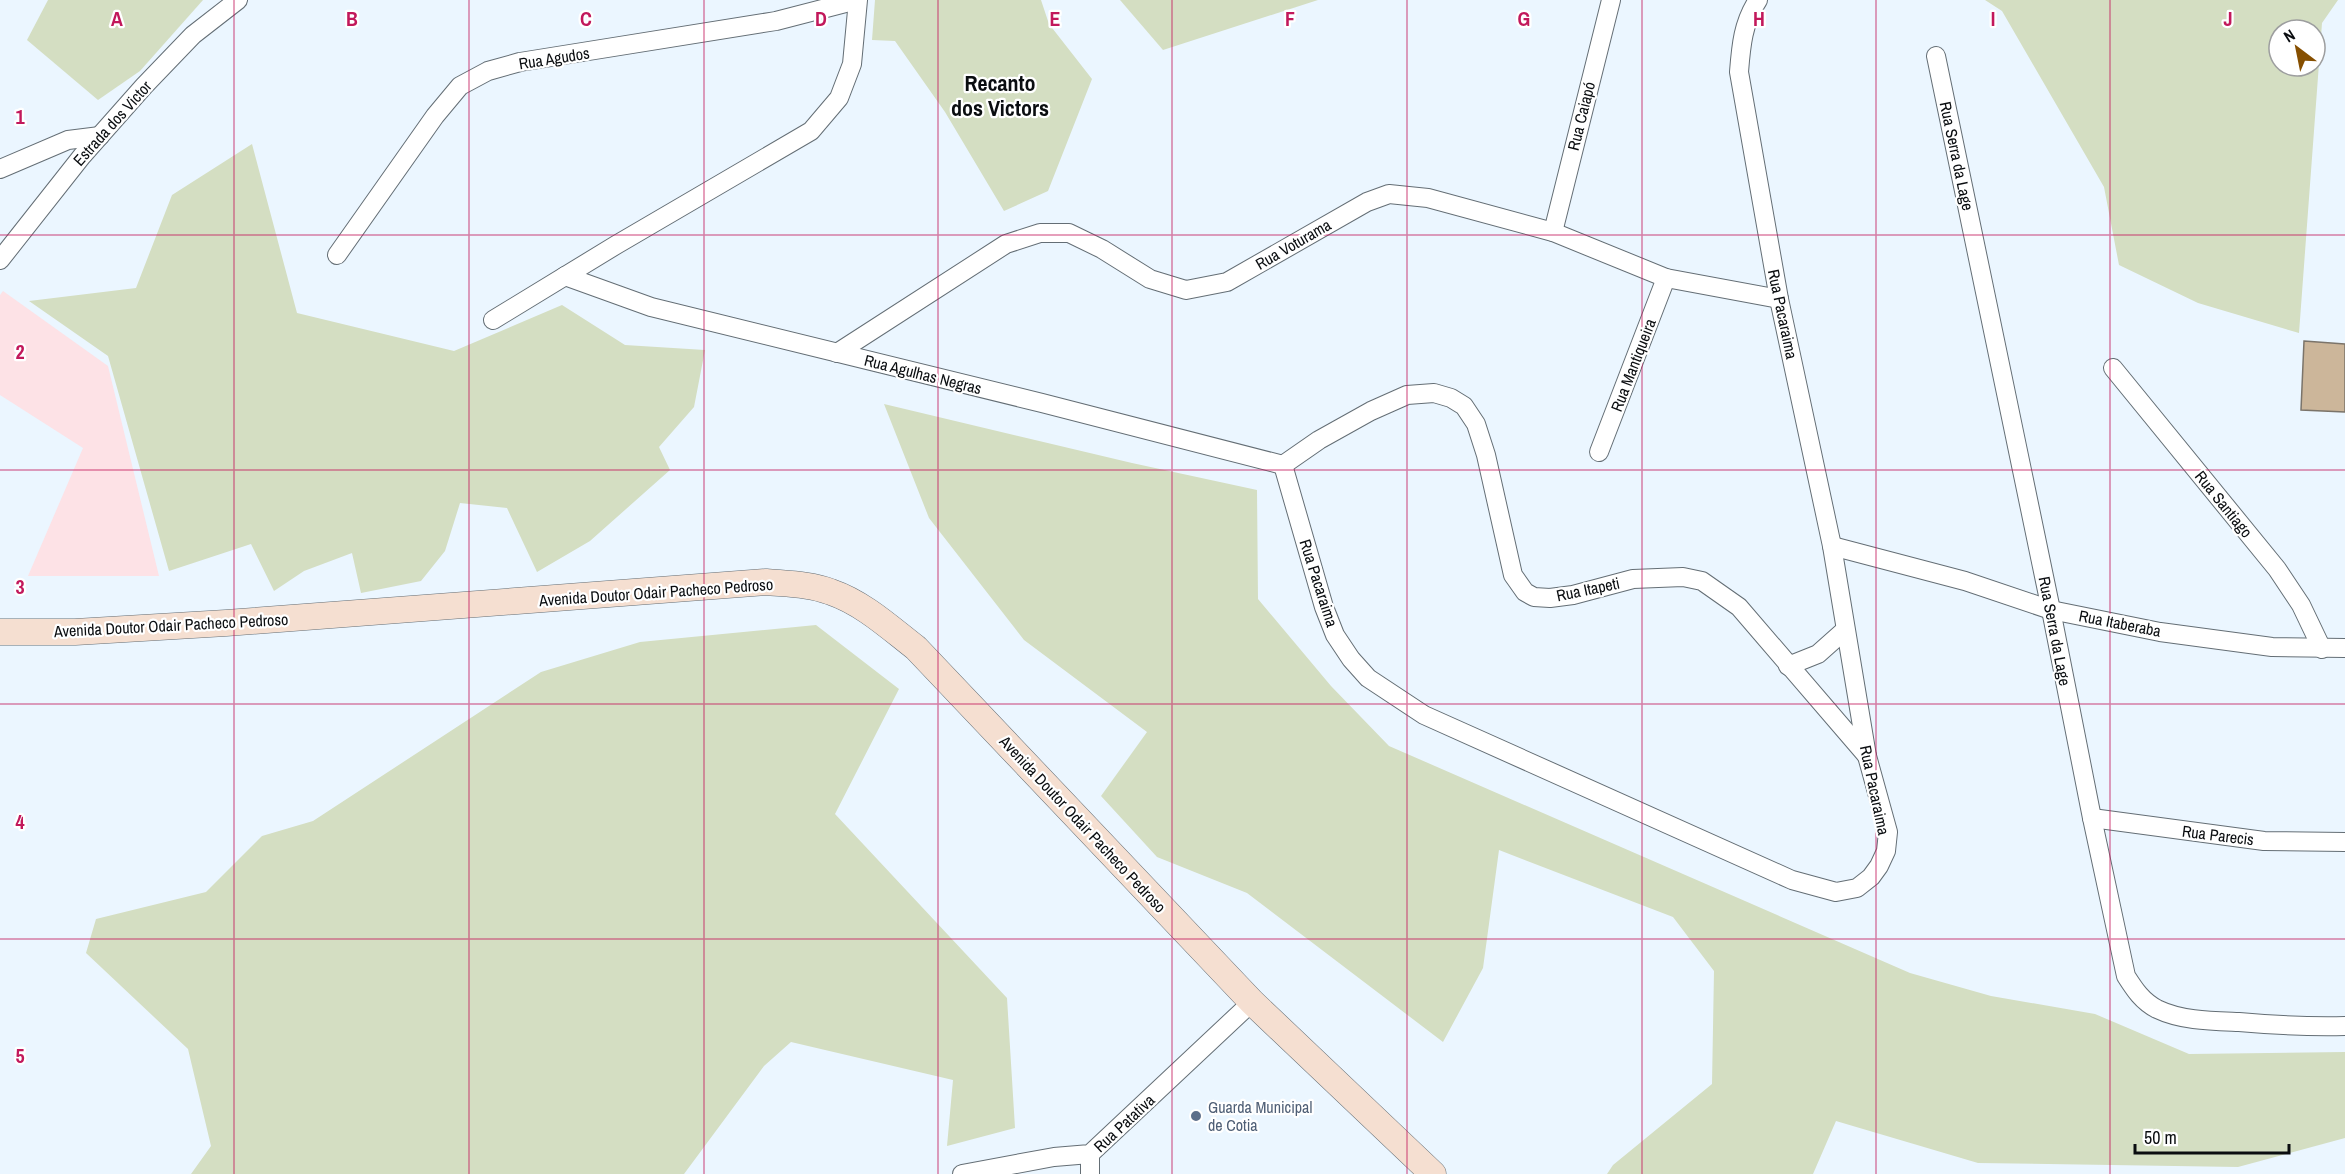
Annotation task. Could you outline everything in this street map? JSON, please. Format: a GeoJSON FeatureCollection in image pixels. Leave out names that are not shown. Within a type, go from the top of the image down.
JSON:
{"type":"FeatureCollection","features":[{"type":"Feature","properties":{"kind":"main road","name":"Avenida Doutor Odair Pacheco Pedroso"},"geometry":{"type":"LineString","coordinates":[[0,632],[75,632],[226,623],[766,582],[804,585],[829,591],[859,605],[915,648],[1252,1002],[1433,1174]]}},
{"type":"Feature","properties":{"kind":"street","name":"Estrada dos Victor"},"geometry":{"type":"LineString","coordinates":[[0,260],[100,136],[194,35],[238,0]]}},
{"type":"Feature","properties":{"kind":"street"},"geometry":{"type":"LineString","coordinates":[[493,320],[811,131],[839,98],[852,64],[857,0]]}},
{"type":"Feature","properties":{"kind":"street","name":"Rua Agudos"},"geometry":{"type":"LineString","coordinates":[[337,255],[435,116],[460,86],[488,70],[520,62],[776,21],[857,0]]}},
{"type":"Feature","properties":{"kind":"street","name":"Rua Caiapó"},"geometry":{"type":"LineString","coordinates":[[1553,232],[1611,0]]}},
{"type":"Feature","properties":{"kind":"street","name":"Rua Pacaraima"},"geometry":{"type":"LineString","coordinates":[[1283,465],[1324,608],[1335,635],[1351,659],[1368,678],[1424,715],[1792,880],[1836,892],[1857,888],[1871,878],[1886,851],[1888,832],[1867,756],[1832,546],[1779,299],[1739,72],[1741,41],[1749,14],[1758,0]]}},
{"type":"Feature","properties":{"kind":"street","name":"Rua Serra da Lage"},"geometry":{"type":"LineString","coordinates":[[1936,56],[2126,976],[2139,996],[2158,1009],[2176,1015],[2202,1020],[2313,1027],[2345,1026]]}},
{"type":"Feature","properties":{"kind":"street"},"geometry":{"type":"LineString","coordinates":[[0,169],[68,140],[100,136]]}},
{"type":"Feature","properties":{"kind":"street","name":"Rua Voturama"},"geometry":{"type":"LineString","coordinates":[[837,353],[1006,244],[1040,233],[1069,233],[1102,249],[1150,279],[1186,290],[1227,282],[1367,202],[1389,194],[1428,198],[1553,232],[1666,278],[1779,299]]}},
{"type":"Feature","properties":{"kind":"street","name":"Rua Agulhas Negras"},"geometry":{"type":"LineString","coordinates":[[565,276],[651,307],[1283,465]]}},
{"type":"Feature","properties":{"kind":"street","name":"Rua Mantiqueira"},"geometry":{"type":"LineString","coordinates":[[1599,452],[1666,278]]}},
{"type":"Feature","properties":{"kind":"street","name":"Rua Santiago"},"geometry":{"type":"LineString","coordinates":[[2113,368],[2277,569],[2301,605],[2322,649]]}},
{"type":"Feature","properties":{"kind":"street","name":"Rua Itapeti"},"geometry":{"type":"LineString","coordinates":[[1283,465],[1319,440],[1371,411],[1407,395],[1434,393],[1451,398],[1464,406],[1476,424],[1486,454],[1514,575],[1525,592],[1534,597],[1551,598],[1573,595],[1633,579],[1683,577],[1702,581],[1738,607],[1867,756]]}},
{"type":"Feature","properties":{"kind":"street","name":"Rua Itaberaba"},"geometry":{"type":"LineString","coordinates":[[1832,546],[1965,581],[2051,610],[2160,632],[2272,647],[2345,648]]}},
{"type":"Feature","properties":{"kind":"street"},"geometry":{"type":"LineString","coordinates":[[1788,666],[1818,654],[1845,630]]}},
{"type":"Feature","properties":{"kind":"street","name":"Rua Parecis"},"geometry":{"type":"LineString","coordinates":[[2092,818],[2264,841],[2345,842]]}},
{"type":"Feature","properties":{"kind":"street","name":"Rua Patativa"},"geometry":{"type":"LineString","coordinates":[[962,1174],[1044,1158],[1090,1154],[1252,1002]]}},
{"type":"Feature","properties":{"kind":"street"},"geometry":{"type":"LineString","coordinates":[[1090,1154],[1090,1174]]}},
{"type":"Feature","properties":{"kind":"shaded area"},"geometry":{"type":"Polygon","coordinates":[[[3,291],[108,366],[159,576],[28,576],[83,448],[0,395],[0,295],[3,291]]]}},
{"type":"Feature","properties":{"kind":"green space"},"geometry":{"type":"Polygon","coordinates":[[[48,0],[203,0],[140,71],[98,100],[27,40],[48,0]]]}},
{"type":"Feature","properties":{"kind":"green space"},"geometry":{"type":"Polygon","coordinates":[[[875,0],[1041,0],[1049,24],[1092,79],[1048,191],[1004,211],[945,112],[895,41],[872,40],[875,0]]]}},
{"type":"Feature","properties":{"kind":"green space"},"geometry":{"type":"Polygon","coordinates":[[[1120,0],[1318,0],[1163,50],[1120,0]]]}},
{"type":"Feature","properties":{"kind":"green space"},"geometry":{"type":"Polygon","coordinates":[[[1985,0],[2338,0],[2325,18],[2267,18],[2267,78],[2318,78],[2299,333],[2198,303],[2119,265],[2104,187],[2002,11],[1985,0]]]}},
{"type":"Feature","properties":{"kind":"green space"},"geometry":{"type":"Polygon","coordinates":[[[252,144],[297,313],[454,351],[562,305],[625,345],[705,350],[694,407],[659,447],[670,470],[590,541],[537,572],[507,508],[460,503],[445,551],[421,581],[361,593],[352,553],[304,571],[274,591],[251,544],[169,571],[108,356],[29,301],[136,288],[172,195],[252,144]]]}},
{"type":"Feature","properties":{"kind":"green space"},"geometry":{"type":"Polygon","coordinates":[[[884,404],[1257,490],[1258,599],[1331,686],[1389,746],[1910,973],[1991,996],[2095,1014],[2189,1054],[2345,1052],[2345,1138],[2238,1167],[1978,1163],[1836,1121],[1813,1174],[1607,1174],[1613,1165],[1712,1084],[1714,971],[1673,917],[1499,850],[1483,968],[1443,1042],[1247,893],[1157,857],[1101,796],[1147,732],[1024,640],[929,518],[884,404]]]}},
{"type":"Feature","properties":{"kind":"green space"},"geometry":{"type":"Polygon","coordinates":[[[816,625],[899,689],[835,814],[1007,998],[1015,1128],[947,1146],[953,1080],[791,1042],[764,1066],[684,1174],[191,1174],[211,1146],[188,1049],[86,953],[96,919],[206,892],[262,836],[313,821],[541,672],[640,642],[816,625]]]}},
{"type":"Feature","properties":{"kind":"building"},"geometry":{"type":"Polygon","coordinates":[[[2304,341],[2345,344],[2345,412],[2301,410],[2304,341]]]}},
{"type":"Feature","properties":{"kind":"place","name":"Guarda Municipal de Cotia"},"geometry":{"type":"Point","coordinates":[1196,1116]}},
{"type":"Feature","properties":{"kind":"district","name":"Recanto dos Victors"},"geometry":{"type":"Point","coordinates":[1000,96]}}]}
